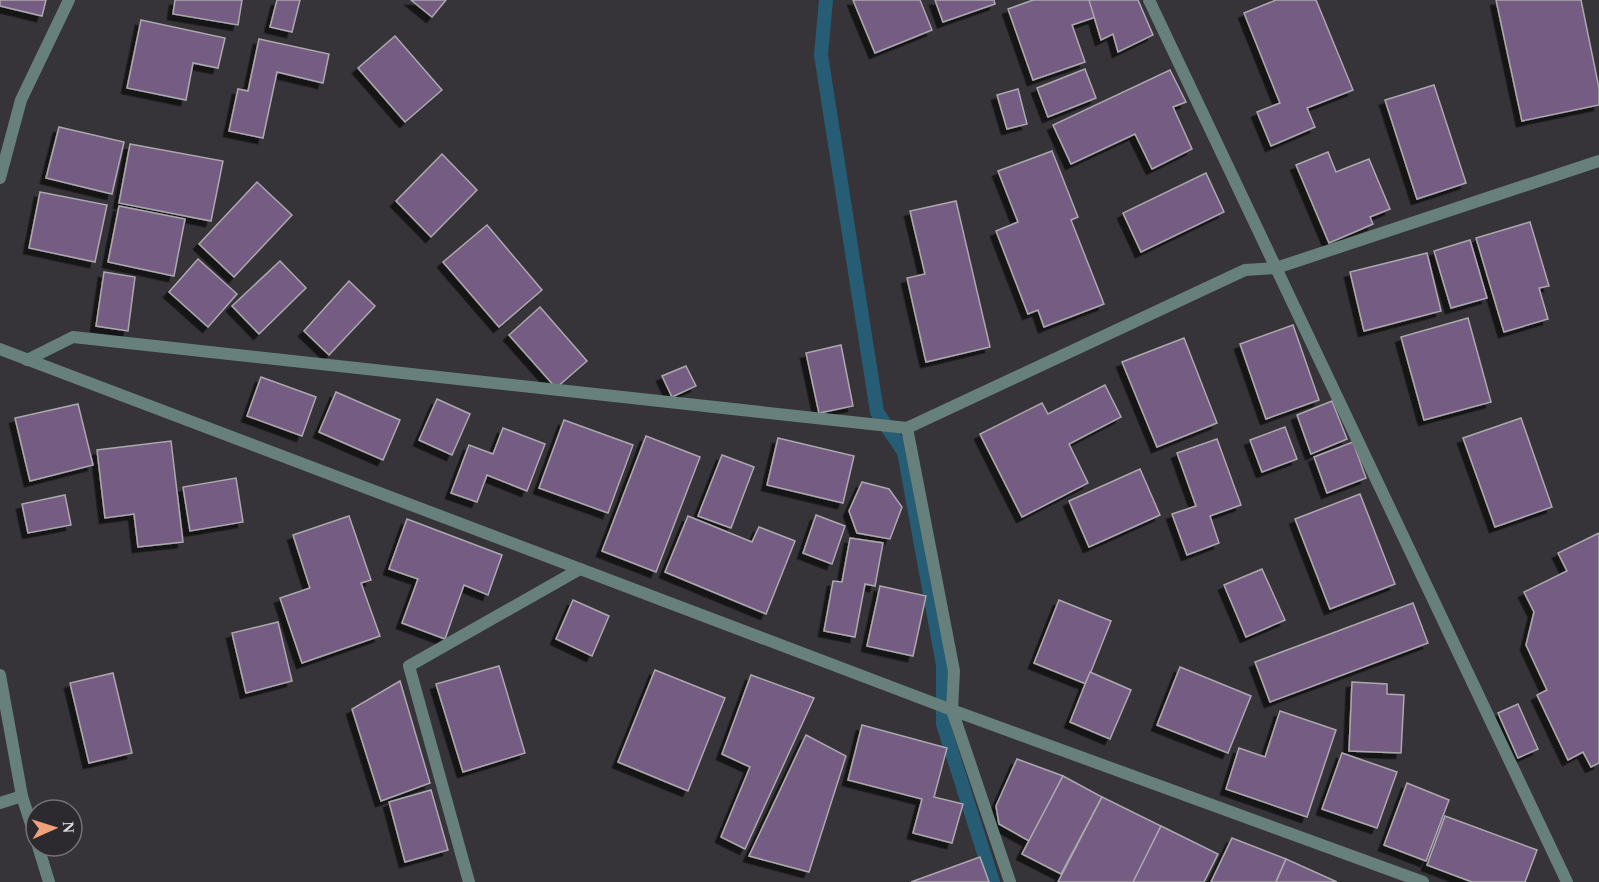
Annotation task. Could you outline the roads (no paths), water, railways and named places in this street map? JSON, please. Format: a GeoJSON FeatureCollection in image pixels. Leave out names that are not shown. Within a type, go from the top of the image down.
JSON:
{"type":"FeatureCollection","features":[{"type":"Feature","properties":{"kind":"street"},"geometry":{"type":"LineString","coordinates":[[0,178],[21,100],[69,0]]}},
{"type":"Feature","properties":{"kind":"street"},"geometry":{"type":"LineString","coordinates":[[1149,0],[1567,882]]}},
{"type":"Feature","properties":{"kind":"street"},"geometry":{"type":"LineString","coordinates":[[27,360],[74,337],[907,428],[1245,270],[1276,268],[1599,161]]}},
{"type":"Feature","properties":{"kind":"street"},"geometry":{"type":"LineString","coordinates":[[0,349],[952,710],[1423,882]]}},
{"type":"Feature","properties":{"kind":"street"},"geometry":{"type":"LineString","coordinates":[[907,428],[954,671],[952,710],[1010,882]]}},
{"type":"Feature","properties":{"kind":"street"},"geometry":{"type":"LineString","coordinates":[[469,882],[409,666],[580,569]]}},
{"type":"Feature","properties":{"kind":"street"},"geometry":{"type":"LineString","coordinates":[[0,675],[24,802]]}},
{"type":"Feature","properties":{"kind":"street"},"geometry":{"type":"LineString","coordinates":[[0,803],[22,796]]}},
{"type":"Feature","properties":{"kind":"street"},"geometry":{"type":"LineString","coordinates":[[42,858],[49,882]]}},
{"type":"Feature","properties":{"kind":"waterway"},"geometry":{"type":"LineString","coordinates":[[826,0],[821,55],[877,412],[904,452],[943,665],[943,724],[993,882]]}}]}
